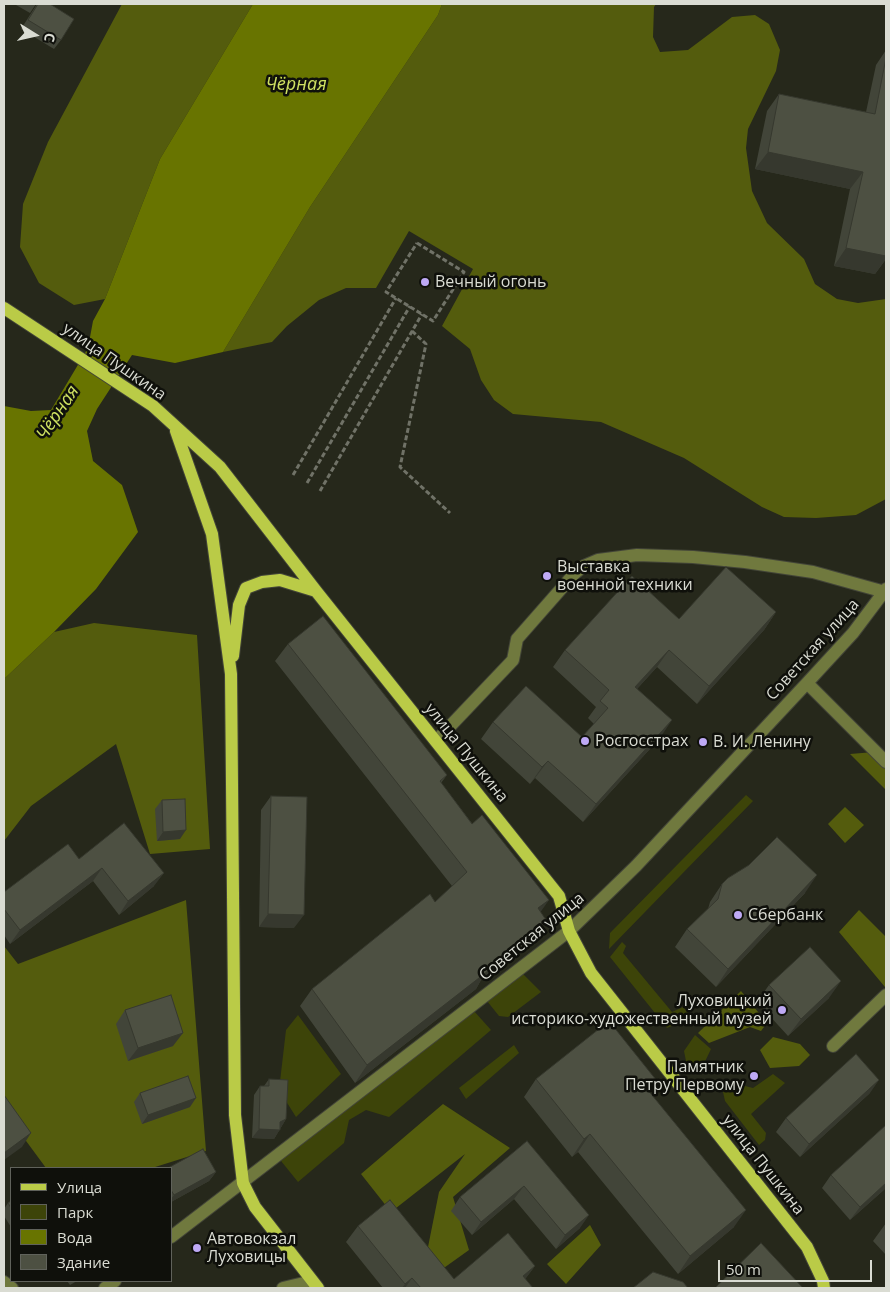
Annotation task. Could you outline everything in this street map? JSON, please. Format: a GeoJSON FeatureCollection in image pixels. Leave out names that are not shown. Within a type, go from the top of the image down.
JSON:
{"type":"FeatureCollection","features":[{"type":"Feature","properties":{"kind":"main road","name":"улица Пушкина"},"geometry":{"type":"LineString","coordinates":[[4,308],[153,406],[220,467],[316,592],[559,896],[569,931],[591,973],[807,1247],[823,1281],[824,1288]]}},
{"type":"Feature","properties":{"kind":"main road"},"geometry":{"type":"LineString","coordinates":[[176,428],[212,534],[231,674]]}},
{"type":"Feature","properties":{"kind":"main road"},"geometry":{"type":"LineString","coordinates":[[315,1285],[255,1207],[242,1182],[235,1115],[231,674],[239,605],[246,588],[262,582],[280,580],[316,592]]}},
{"type":"Feature","properties":{"kind":"street"},"geometry":{"type":"LineString","coordinates":[[436,741],[513,660],[517,639],[575,573],[584,566],[598,560],[637,555],[723,559],[813,572],[886,590]]}},
{"type":"Feature","properties":{"kind":"street","name":"Советская улица"},"geometry":{"type":"LineString","coordinates":[[172,1236],[569,931],[636,866],[807,683],[853,633],[886,590]]}},
{"type":"Feature","properties":{"kind":"street"},"geometry":{"type":"LineString","coordinates":[[807,683],[886,762]]}},
{"type":"Feature","properties":{"kind":"street"},"geometry":{"type":"LineString","coordinates":[[833,1046],[886,995]]}},
{"type":"Feature","properties":{"kind":"street"},"geometry":{"type":"LineString","coordinates":[[4,1282],[12,1288]]}},
{"type":"Feature","properties":{"kind":"street"},"geometry":{"type":"LineString","coordinates":[[283,1288],[315,1285]]}},
{"type":"Feature","properties":{"kind":"path"},"geometry":{"type":"LineString","coordinates":[[417,243],[464,272],[433,321],[410,306],[386,292],[417,243]]}},
{"type":"Feature","properties":{"kind":"path"},"geometry":{"type":"LineString","coordinates":[[293,475],[396,298]]}},
{"type":"Feature","properties":{"kind":"path"},"geometry":{"type":"LineString","coordinates":[[307,483],[410,306]]}},
{"type":"Feature","properties":{"kind":"path"},"geometry":{"type":"LineString","coordinates":[[320,491],[422,314]]}},
{"type":"Feature","properties":{"kind":"path"},"geometry":{"type":"LineString","coordinates":[[412,331],[426,344],[400,467],[450,513]]}},
{"type":"Feature","properties":{"kind":"green space"},"geometry":{"type":"Polygon","coordinates":[[[746,795],[753,801],[609,949],[610,933],[746,795]]]}},
{"type":"Feature","properties":{"kind":"green space"},"geometry":{"type":"Polygon","coordinates":[[[622,942],[626,946],[623,953],[672,1012],[683,1007],[689,1014],[681,1022],[667,1028],[610,957],[622,942]]]}},
{"type":"Feature","properties":{"kind":"green space"},"geometry":{"type":"Polygon","coordinates":[[[523,974],[541,992],[508,1017],[499,1016],[487,1001],[523,974]]]}},
{"type":"Feature","properties":{"kind":"green space"},"geometry":{"type":"Polygon","coordinates":[[[474,1011],[491,1030],[389,1117],[366,1110],[349,1120],[344,1143],[298,1182],[277,1156],[474,1011]]]}},
{"type":"Feature","properties":{"kind":"green space"},"geometry":{"type":"Polygon","coordinates":[[[298,1015],[341,1074],[296,1117],[279,1090],[286,1030],[298,1015]]]}},
{"type":"Feature","properties":{"kind":"green space"},"geometry":{"type":"Polygon","coordinates":[[[695,1035],[711,1049],[700,1072],[686,1061],[684,1051],[695,1035]]]}},
{"type":"Feature","properties":{"kind":"green space"},"geometry":{"type":"Polygon","coordinates":[[[514,1045],[519,1053],[466,1099],[459,1088],[514,1045]]]}},
{"type":"Feature","properties":{"kind":"green space"},"geometry":{"type":"Polygon","coordinates":[[[773,1074],[785,1083],[751,1114],[766,1133],[765,1140],[759,1145],[725,1101],[723,1092],[734,1081],[753,1088],[773,1074]]]}},
{"type":"Feature","properties":{"kind":"shaded area"},"geometry":{"type":"Polygon","coordinates":[[[122,4],[253,4],[160,159],[105,299],[74,305],[39,283],[20,247],[23,204],[48,142],[122,4]]]}},
{"type":"Feature","properties":{"kind":"shaded area"},"geometry":{"type":"Polygon","coordinates":[[[442,4],[656,4],[654,7],[653,37],[660,52],[688,50],[732,17],[755,15],[769,24],[780,50],[776,71],[748,129],[746,148],[752,191],[767,223],[804,259],[815,284],[837,299],[858,303],[886,299],[886,499],[856,515],[816,518],[784,517],[762,507],[684,458],[601,422],[513,414],[494,400],[481,380],[470,349],[442,326],[473,269],[409,231],[376,288],[346,288],[319,300],[287,326],[272,342],[223,352],[310,207],[438,15],[442,4]]]}},
{"type":"Feature","properties":{"kind":"shaded area"},"geometry":{"type":"Polygon","coordinates":[[[94,623],[197,635],[210,849],[150,854],[116,744],[31,806],[4,841],[4,679],[54,632],[94,623]]]}},
{"type":"Feature","properties":{"kind":"shaded area"},"geometry":{"type":"Polygon","coordinates":[[[886,751],[886,790],[850,754],[886,751]]]}},
{"type":"Feature","properties":{"kind":"shaded area"},"geometry":{"type":"Polygon","coordinates":[[[845,807],[864,825],[845,843],[828,824],[845,807]]]}},
{"type":"Feature","properties":{"kind":"shaded area"},"geometry":{"type":"Polygon","coordinates":[[[186,900],[206,1151],[155,1167],[45,1167],[4,1111],[4,946],[18,964],[186,900]]]}},
{"type":"Feature","properties":{"kind":"shaded area"},"geometry":{"type":"Polygon","coordinates":[[[859,910],[886,937],[885,987],[839,932],[859,910]]]}},
{"type":"Feature","properties":{"kind":"shaded area"},"geometry":{"type":"Polygon","coordinates":[[[741,991],[767,1023],[761,1031],[750,1027],[709,1043],[698,1033],[741,991]]]}},
{"type":"Feature","properties":{"kind":"shaded area"},"geometry":{"type":"Polygon","coordinates":[[[773,1037],[800,1044],[810,1055],[799,1066],[770,1068],[760,1050],[773,1037]]]}},
{"type":"Feature","properties":{"kind":"shaded area"},"geometry":{"type":"Polygon","coordinates":[[[443,1104],[510,1148],[453,1197],[469,1250],[434,1275],[427,1252],[439,1192],[465,1154],[391,1212],[361,1174],[443,1104]]]}},
{"type":"Feature","properties":{"kind":"shaded area"},"geometry":{"type":"Polygon","coordinates":[[[590,1225],[601,1245],[566,1284],[547,1264],[590,1225]]]}},
{"type":"Feature","properties":{"kind":"water","name":"Чёрная"},"geometry":{"type":"Polygon","coordinates":[[[253,4],[442,4],[438,15],[310,207],[223,352],[175,363],[132,355],[97,409],[87,431],[93,461],[122,485],[138,532],[96,589],[4,679],[4,406],[31,411],[51,410],[88,348],[93,321],[105,299],[160,159],[253,4]]]}},
{"type":"Feature","properties":{"kind":"building"},"geometry":{"type":"Polygon","coordinates":[[[38,4],[50,4],[74,19],[61,40],[28,20],[38,4]]]}},
{"type":"Feature","properties":{"kind":"building"},"geometry":{"type":"Polygon","coordinates":[[[886,58],[886,256],[846,248],[863,172],[768,152],[779,94],[875,114],[886,58]]]}},
{"type":"Feature","properties":{"kind":"building"},"geometry":{"type":"Polygon","coordinates":[[[726,567],[776,612],[709,686],[669,650],[635,687],[672,720],[596,804],[548,761],[542,767],[493,722],[526,686],[582,737],[608,708],[600,701],[609,690],[565,650],[632,576],[679,619],[726,567]]]}},
{"type":"Feature","properties":{"kind":"building"},"geometry":{"type":"Polygon","coordinates":[[[323,616],[447,775],[440,781],[472,824],[482,815],[549,900],[538,908],[546,920],[486,969],[488,971],[367,1065],[312,989],[430,894],[435,902],[467,872],[288,644],[323,616]]]}},
{"type":"Feature","properties":{"kind":"building"},"geometry":{"type":"Polygon","coordinates":[[[271,796],[307,797],[304,915],[268,914],[271,796]]]}},
{"type":"Feature","properties":{"kind":"building"},"geometry":{"type":"Polygon","coordinates":[[[185,799],[186,830],[163,832],[162,800],[185,799]]]}},
{"type":"Feature","properties":{"kind":"building"},"geometry":{"type":"Polygon","coordinates":[[[124,823],[164,873],[128,901],[102,868],[20,930],[4,909],[4,892],[68,844],[79,859],[124,823]]]}},
{"type":"Feature","properties":{"kind":"building"},"geometry":{"type":"Polygon","coordinates":[[[777,837],[817,875],[728,969],[687,929],[718,899],[722,884],[749,865],[777,837]]]}},
{"type":"Feature","properties":{"kind":"building"},"geometry":{"type":"Polygon","coordinates":[[[810,947],[841,981],[801,1019],[769,985],[810,947]]]}},
{"type":"Feature","properties":{"kind":"building"},"geometry":{"type":"Polygon","coordinates":[[[171,995],[183,1033],[138,1048],[125,1010],[171,995]]]}},
{"type":"Feature","properties":{"kind":"building"},"geometry":{"type":"Polygon","coordinates":[[[609,1021],[657,1081],[647,1089],[746,1210],[690,1256],[590,1134],[584,1139],[536,1079],[609,1021]]]}},
{"type":"Feature","properties":{"kind":"building"},"geometry":{"type":"Polygon","coordinates":[[[856,1054],[879,1080],[809,1144],[786,1118],[856,1054]]]}},
{"type":"Feature","properties":{"kind":"building"},"geometry":{"type":"Polygon","coordinates":[[[188,1076],[196,1098],[148,1115],[140,1093],[188,1076]]]}},
{"type":"Feature","properties":{"kind":"building"},"geometry":{"type":"Polygon","coordinates":[[[269,1079],[288,1080],[286,1119],[280,1122],[280,1130],[259,1129],[260,1086],[269,1086],[269,1079]]]}},
{"type":"Feature","properties":{"kind":"building"},"geometry":{"type":"Polygon","coordinates":[[[4,1095],[31,1133],[4,1153],[4,1095]]]}},
{"type":"Feature","properties":{"kind":"building"},"geometry":{"type":"Polygon","coordinates":[[[886,1125],[886,1183],[860,1207],[831,1175],[886,1125]]]}},
{"type":"Feature","properties":{"kind":"building"},"geometry":{"type":"Polygon","coordinates":[[[527,1141],[589,1215],[565,1235],[524,1186],[481,1222],[460,1197],[527,1141]]]}},
{"type":"Feature","properties":{"kind":"building"},"geometry":{"type":"Polygon","coordinates":[[[203,1149],[216,1172],[174,1195],[172,1192],[172,1167],[170,1167],[203,1149]]]}},
{"type":"Feature","properties":{"kind":"building"},"geometry":{"type":"Polygon","coordinates":[[[390,1200],[454,1279],[508,1233],[535,1266],[523,1276],[533,1288],[421,1288],[412,1278],[405,1284],[358,1226],[390,1200]]]}},
{"type":"Feature","properties":{"kind":"building"},"geometry":{"type":"Polygon","coordinates":[[[761,1243],[803,1288],[715,1288],[761,1243]]]}},
{"type":"Feature","properties":{"kind":"building"},"geometry":{"type":"Polygon","coordinates":[[[653,1272],[683,1282],[688,1288],[633,1288],[653,1272]]]}},
{"type":"Feature","properties":{"kind":"place","name":"Вечный огонь"},"geometry":{"type":"Point","coordinates":[425,282]}},
{"type":"Feature","properties":{"kind":"place","name":"Выставка военной техники"},"geometry":{"type":"Point","coordinates":[547,576]}},
{"type":"Feature","properties":{"kind":"place","name":"Росгосстрах"},"geometry":{"type":"Point","coordinates":[585,741]}},
{"type":"Feature","properties":{"kind":"place","name":"В. И. Ленину"},"geometry":{"type":"Point","coordinates":[703,742]}},
{"type":"Feature","properties":{"kind":"place","name":"Сбербанк"},"geometry":{"type":"Point","coordinates":[738,915]}},
{"type":"Feature","properties":{"kind":"place","name":"Луховицкий историко-художественный музей"},"geometry":{"type":"Point","coordinates":[782,1010]}},
{"type":"Feature","properties":{"kind":"place","name":"Памятник Петру Первому"},"geometry":{"type":"Point","coordinates":[754,1076]}},
{"type":"Feature","properties":{"kind":"place","name":"Автовокзал Луховицы"},"geometry":{"type":"Point","coordinates":[197,1248]}}]}
